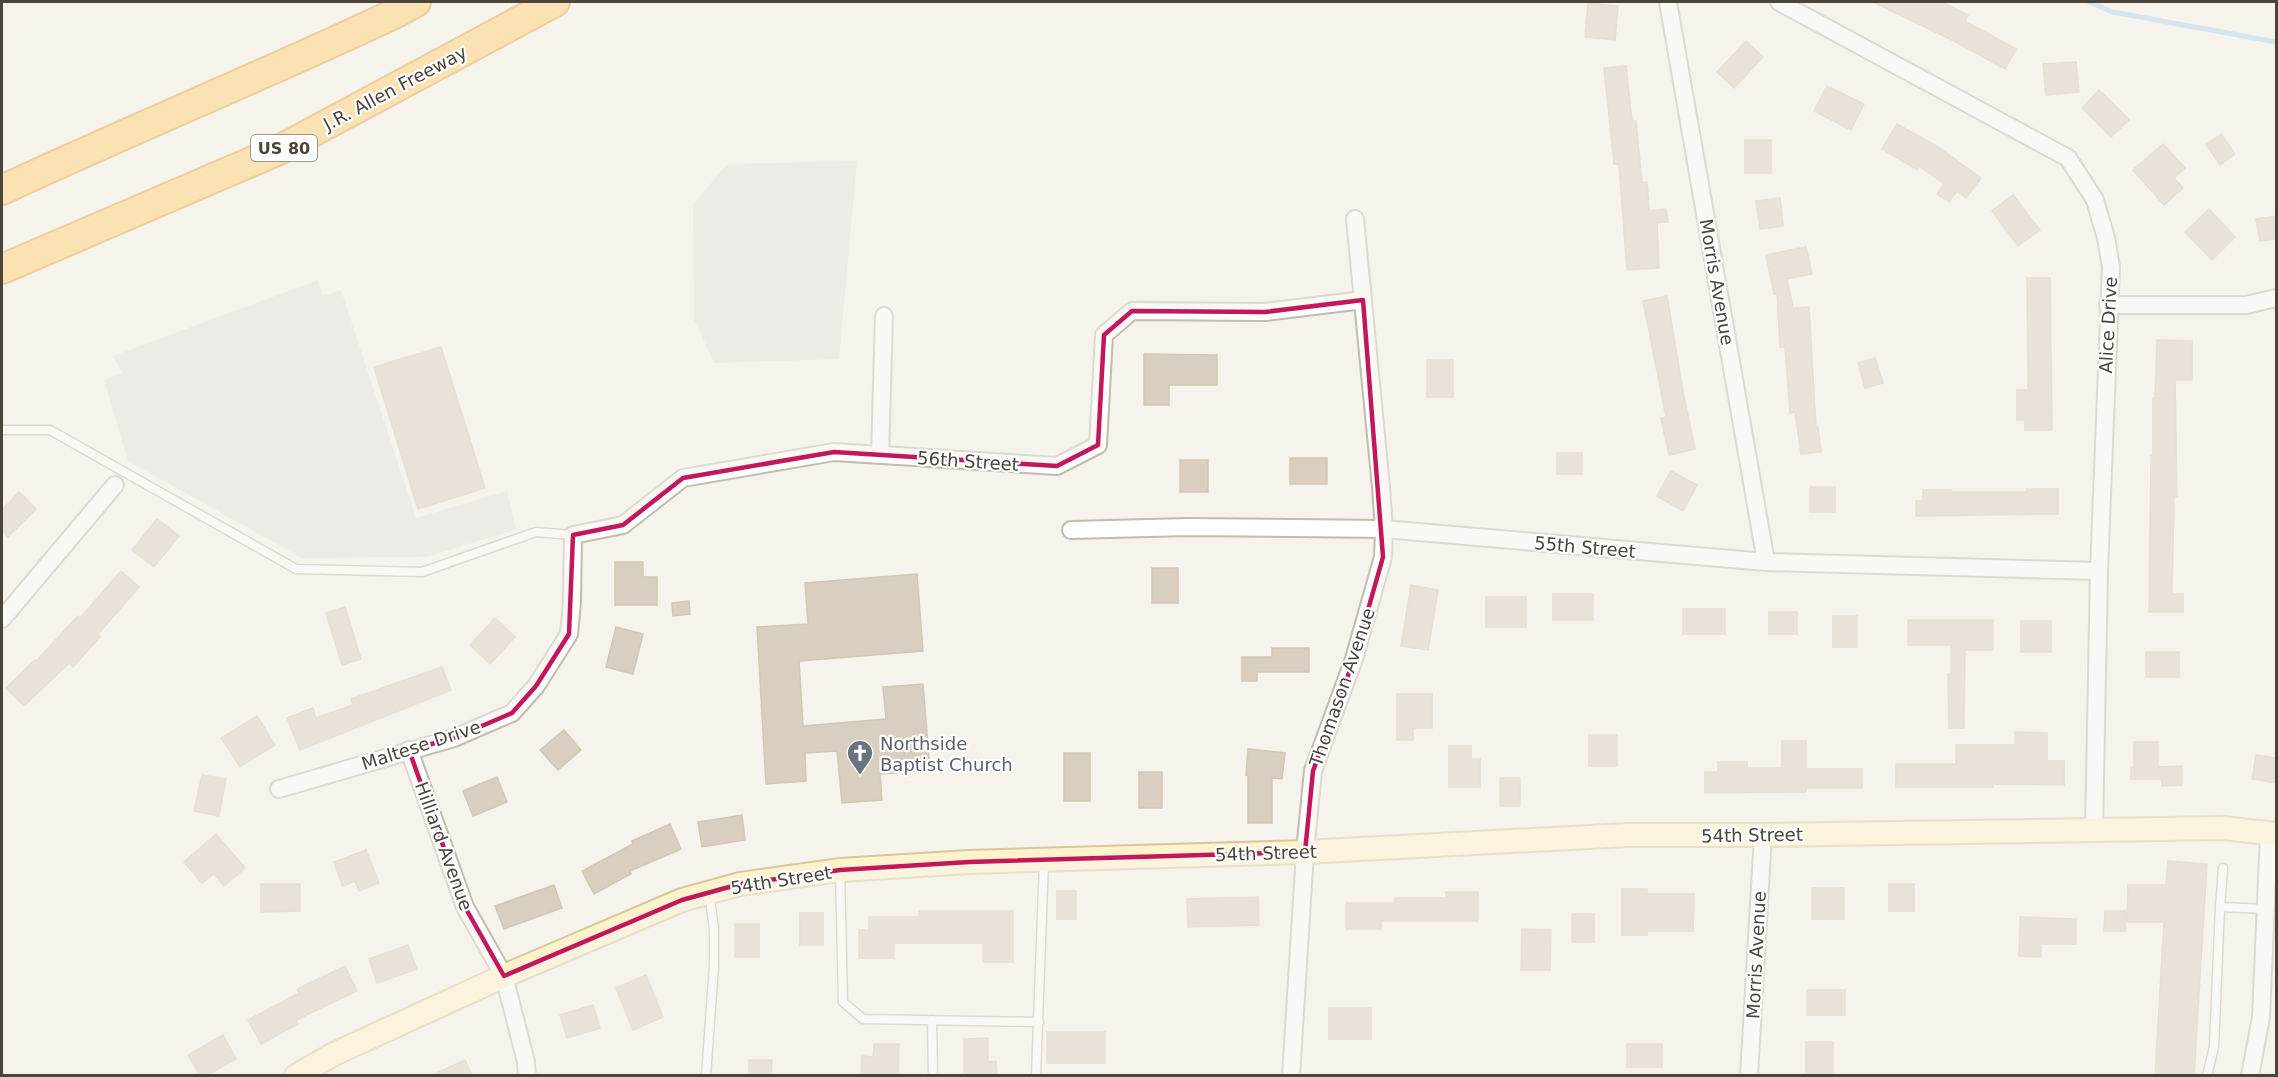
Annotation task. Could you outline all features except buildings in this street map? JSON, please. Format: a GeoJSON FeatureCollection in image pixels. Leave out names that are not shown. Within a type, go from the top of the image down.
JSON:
{"type":"FeatureCollection","features":[{"type":"Feature","properties":{"kind":"highway"},"geometry":{"type":"LineString","coordinates":[[2,190],[124,133],[276,70],[416,2]]}},
{"type":"Feature","properties":{"kind":"highway","name":"J.R. Allen Freeway"},"geometry":{"type":"LineString","coordinates":[[2,269],[279,150],[555,2]]}},
{"type":"Feature","properties":{"kind":"main road","name":"54th Street"},"geometry":{"type":"LineString","coordinates":[[296,1076],[334,1054],[504,976],[682,900],[740,884],[840,870],[969,862],[1305,852],[1627,835],[2223,828],[2273,833]]}},
{"type":"Feature","properties":{"kind":"street","name":"Morris Avenue"},"geometry":{"type":"LineString","coordinates":[[1668,2],[1766,562]]}},
{"type":"Feature","properties":{"kind":"street","name":"Alice Drive"},"geometry":{"type":"LineString","coordinates":[[1779,2],[2068,158],[2095,200],[2106,238],[2111,267],[2099,571],[2094,831]]}},
{"type":"Feature","properties":{"kind":"street","name":"Thomason Avenue"},"geometry":{"type":"LineString","coordinates":[[1292,1076],[1305,852],[1313,771],[1354,658],[1383,557],[1384,529],[1355,219]]}},
{"type":"Feature","properties":{"kind":"street"},"geometry":{"type":"LineString","coordinates":[[2108,305],[2246,305],[2277,298]]}},
{"type":"Feature","properties":{"kind":"street","name":"56th Street"},"geometry":{"type":"LineString","coordinates":[[573,535],[622,525],[683,477],[834,452],[1057,466],[1098,445],[1104,335],[1132,311],[1265,312],[1363,300]]}},
{"type":"Feature","properties":{"kind":"street"},"geometry":{"type":"LineString","coordinates":[[880,455],[884,316]]}},
{"type":"Feature","properties":{"kind":"street"},"geometry":{"type":"LineString","coordinates":[[2,619],[115,486]]}},
{"type":"Feature","properties":{"kind":"street","name":"55th Street"},"geometry":{"type":"LineString","coordinates":[[1071,530],[1188,526],[1384,529],[1766,562],[2099,571]]}},
{"type":"Feature","properties":{"kind":"street","name":"Maltese Drive"},"geometry":{"type":"LineString","coordinates":[[279,789],[454,738],[512,713],[536,686],[569,634],[573,535]]}},
{"type":"Feature","properties":{"kind":"street","name":"Hilliard Avenue"},"geometry":{"type":"LineString","coordinates":[[410,750],[465,908],[504,976],[526,1062],[527,1076]]}},
{"type":"Feature","properties":{"kind":"street"},"geometry":{"type":"LineString","coordinates":[[2250,1076],[2261,1017],[2266,909],[2273,833]]}},
{"type":"Feature","properties":{"kind":"street","name":"Morris Avenue"},"geometry":{"type":"LineString","coordinates":[[1749,1076],[1763,835]]}},
{"type":"Feature","properties":{"kind":"lane"},"geometry":{"type":"LineString","coordinates":[[2,430],[50,430],[296,569],[422,572],[536,532],[573,535]]}},
{"type":"Feature","properties":{"kind":"lane"},"geometry":{"type":"LineString","coordinates":[[1036,1076],[1044,861]]}},
{"type":"Feature","properties":{"kind":"lane"},"geometry":{"type":"LineString","coordinates":[[2207,1076],[2214,1047],[2223,868]]}},
{"type":"Feature","properties":{"kind":"lane"},"geometry":{"type":"LineString","coordinates":[[840,870],[843,1002],[863,1019],[1039,1022]]}},
{"type":"Feature","properties":{"kind":"lane"},"geometry":{"type":"LineString","coordinates":[[706,1076],[714,966],[714,929],[709,893]]}},
{"type":"Feature","properties":{"kind":"lane"},"geometry":{"type":"LineString","coordinates":[[2220,908],[2266,909]]}},
{"type":"Feature","properties":{"kind":"lane"},"geometry":{"type":"LineString","coordinates":[[932,1020],[933,1076]]}},
{"type":"Feature","properties":{"kind":"highlighted area"},"geometry":{"type":"Polygon","coordinates":[[[1363,300],[1383,557],[1354,659],[1313,771],[1305,852],[969,862],[840,870],[740,884],[682,900],[504,976],[465,907],[409,750],[454,738],[512,713],[536,686],[569,634],[573,535],[623,525],[683,478],[834,452],[1057,466],[1098,445],[1104,335],[1132,311],[1265,312],[1363,300]]]}},
{"type":"Feature","properties":{"kind":"shaded area"},"geometry":{"type":"Polygon","coordinates":[[[857,161],[839,359],[714,363],[694,319],[693,205],[727,164],[857,161]]]}},
{"type":"Feature","properties":{"kind":"shaded area"},"geometry":{"type":"Polygon","coordinates":[[[318,280],[323,296],[341,290],[416,518],[507,491],[516,529],[427,557],[302,558],[128,461],[104,380],[122,373],[113,356],[318,280]]]}},
{"type":"Feature","properties":{"kind":"waterway"},"geometry":{"type":"LineString","coordinates":[[2089,2],[2113,12],[2276,42]]}},
{"type":"Feature","properties":{"kind":"place","name":"Northside Baptist Church"},"geometry":{"type":"Point","coordinates":[860,776]}}]}
